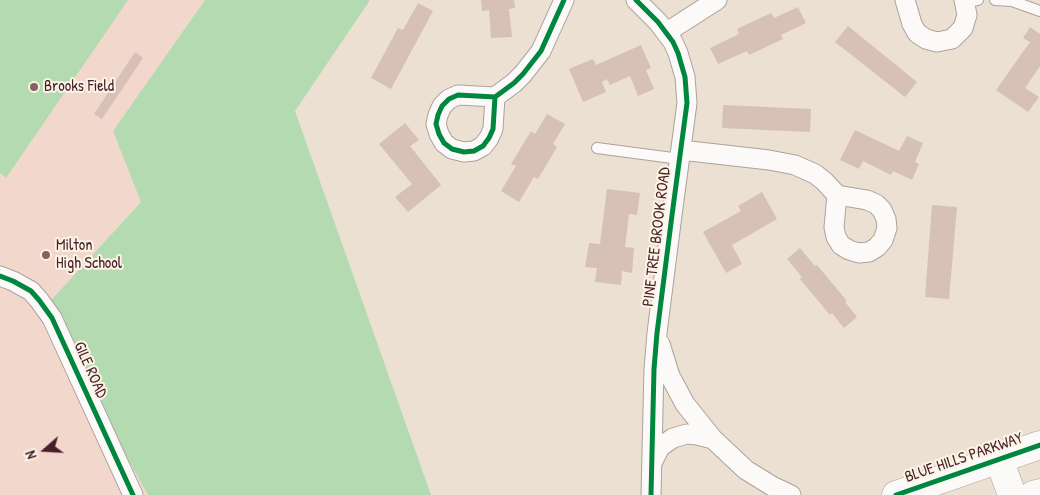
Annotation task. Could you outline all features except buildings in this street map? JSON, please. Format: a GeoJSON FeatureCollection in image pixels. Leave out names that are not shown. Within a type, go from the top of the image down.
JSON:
{"type":"FeatureCollection","features":[{"type":"Feature","properties":{"kind":"main road","name":"BLUE HILLS PARKWAY"},"geometry":{"type":"LineString","coordinates":[[896,495],[1040,446]]}},
{"type":"Feature","properties":{"kind":"main road"},"geometry":{"type":"LineString","coordinates":[[999,460],[1012,495]]}},
{"type":"Feature","properties":{"kind":"main road"},"geometry":{"type":"LineString","coordinates":[[1033,495],[1040,493]]}},
{"type":"Feature","properties":{"kind":"street"},"geometry":{"type":"LineString","coordinates":[[495,96],[514,83],[535,59],[552,29],[564,0]]}},
{"type":"Feature","properties":{"kind":"street","name":"PINE TREE BROOK ROAD"},"geometry":{"type":"LineString","coordinates":[[636,0],[667,32],[678,53],[685,77],[687,103],[657,333],[654,369],[651,495]]}},
{"type":"Feature","properties":{"kind":"street"},"geometry":{"type":"LineString","coordinates":[[667,32],[717,0]]}},
{"type":"Feature","properties":{"kind":"street"},"geometry":{"type":"LineString","coordinates":[[905,0],[912,24],[917,33],[926,39],[937,42],[952,39],[963,28],[969,1]]}},
{"type":"Feature","properties":{"kind":"street"},"geometry":{"type":"LineString","coordinates":[[681,155],[769,160],[795,165],[815,174],[837,195]]}},
{"type":"Feature","properties":{"kind":"street","name":"GILE ROAD"},"geometry":{"type":"LineString","coordinates":[[0,276],[31,291],[52,318],[133,495]]}},
{"type":"Feature","properties":{"kind":"street","name":"PINE TREE BROOK ROAD"},"geometry":{"type":"LineString","coordinates":[[657,333],[665,361],[677,389],[694,416],[713,439],[746,470],[791,495]]}},
{"type":"Feature","properties":{"kind":"street"},"geometry":{"type":"LineString","coordinates":[[652,462],[660,447],[672,438],[696,434],[713,439]]}},
{"type":"Feature","properties":{"kind":"lane"},"geometry":{"type":"LineString","coordinates":[[995,0],[1012,1],[1040,11]]}},
{"type":"Feature","properties":{"kind":"lane"},"geometry":{"type":"LineString","coordinates":[[597,148],[681,155]]}},
{"type":"Feature","properties":{"kind":"shaded area","name":"Milton High School"},"geometry":{"type":"Polygon","coordinates":[[[0,0],[205,0],[113,131],[141,202],[44,308],[148,495],[0,495],[0,0]]]}},
{"type":"Feature","properties":{"kind":"green space","name":"Brooks Field"},"geometry":{"type":"Polygon","coordinates":[[[0,0],[128,0],[6,178],[0,173],[0,0]]]}},
{"type":"Feature","properties":{"kind":"green space"},"geometry":{"type":"Polygon","coordinates":[[[205,0],[370,0],[295,111],[431,495],[148,495],[44,308],[141,202],[113,131],[205,0]]]}},
{"type":"Feature","properties":{"kind":"cycle path"},"geometry":{"type":"LineString","coordinates":[[495,97],[493,129],[483,146],[474,151],[464,152],[452,149],[444,143],[436,124],[442,106],[449,99],[458,95],[495,97],[514,83],[541,51],[564,0]]}},
{"type":"Feature","properties":{"kind":"cycle path"},"geometry":{"type":"LineString","coordinates":[[636,0],[658,22],[673,42],[685,77],[687,103],[657,333],[654,369],[651,495]]}},
{"type":"Feature","properties":{"kind":"cycle path"},"geometry":{"type":"LineString","coordinates":[[0,276],[31,291],[52,318],[133,495]]}},
{"type":"Feature","properties":{"kind":"cycle path"},"geometry":{"type":"LineString","coordinates":[[896,495],[1040,445]]}},
{"type":"Feature","properties":{"kind":"place","name":"Brooks Field"},"geometry":{"type":"Point","coordinates":[34,87]}},
{"type":"Feature","properties":{"kind":"place","name":"Milton High School"},"geometry":{"type":"Point","coordinates":[46,255]}}]}
